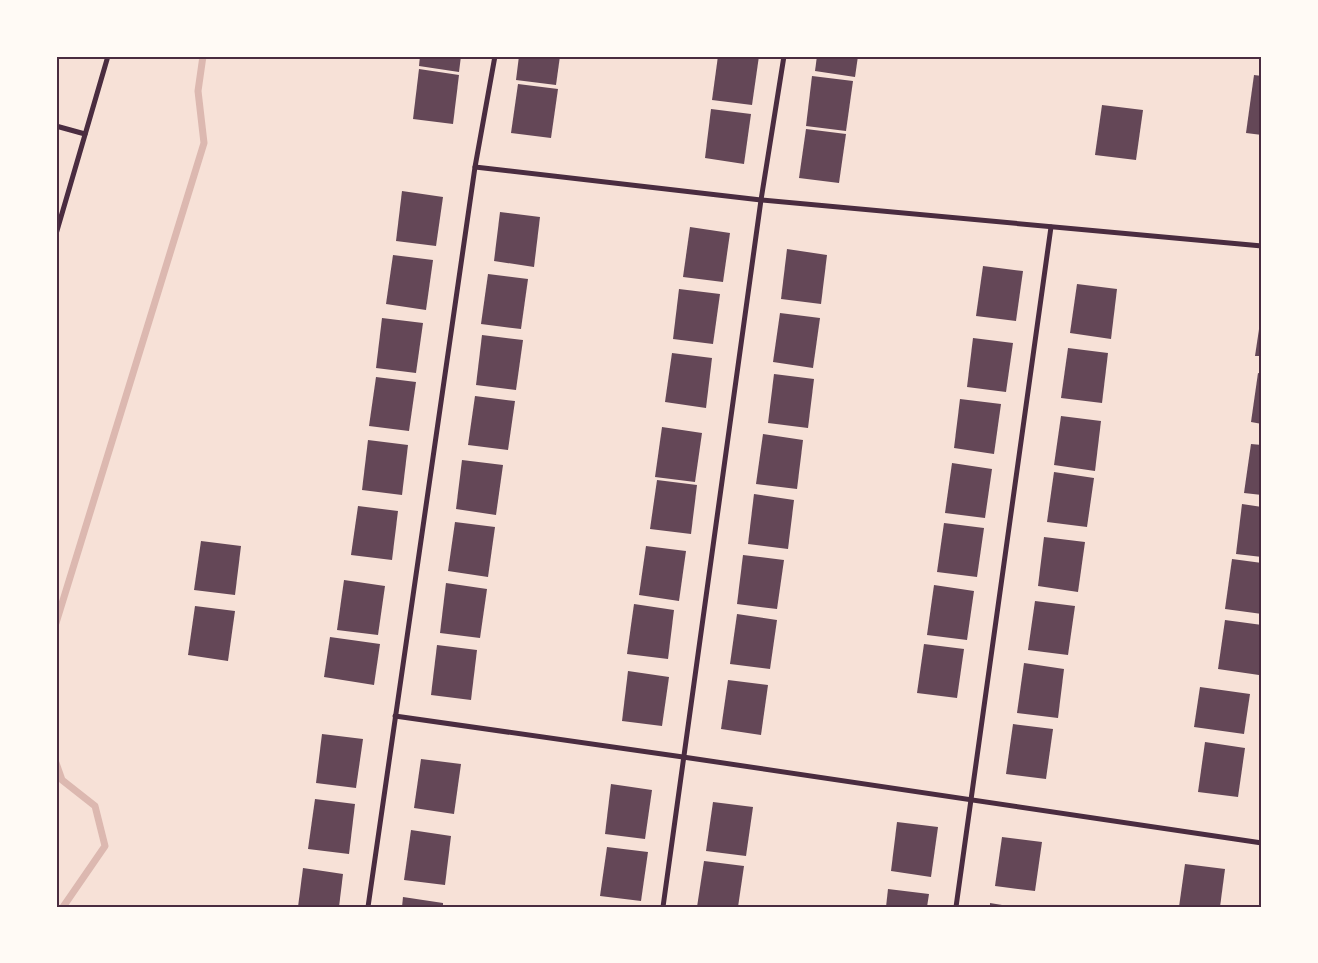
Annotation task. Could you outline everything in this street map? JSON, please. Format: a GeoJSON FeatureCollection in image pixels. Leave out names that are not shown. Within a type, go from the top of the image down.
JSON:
{"type":"FeatureCollection","features":[{"type":"Feature","properties":{"kind":"street"},"geometry":{"type":"LineString","coordinates":[[56,234],[108,56]]}},
{"type":"Feature","properties":{"kind":"street"},"geometry":{"type":"LineString","coordinates":[[368,907],[475,167],[495,56]]}},
{"type":"Feature","properties":{"kind":"street"},"geometry":{"type":"LineString","coordinates":[[663,907],[761,200],[784,56]]}},
{"type":"Feature","properties":{"kind":"street"},"geometry":{"type":"LineString","coordinates":[[56,126],[85,134]]}},
{"type":"Feature","properties":{"kind":"street"},"geometry":{"type":"LineString","coordinates":[[475,167],[761,200],[1262,246]]}},
{"type":"Feature","properties":{"kind":"street"},"geometry":{"type":"LineString","coordinates":[[956,907],[1051,227]]}},
{"type":"Feature","properties":{"kind":"street"},"geometry":{"type":"LineString","coordinates":[[395,716],[683,756],[1262,842]]}},
{"type":"Feature","properties":{"kind":"building"},"geometry":{"type":"Polygon","coordinates":[[[420,56],[461,56],[459,72],[419,66],[420,56]]]}},
{"type":"Feature","properties":{"kind":"building"},"geometry":{"type":"Polygon","coordinates":[[[519,56],[560,56],[556,85],[516,80],[519,56]]]}},
{"type":"Feature","properties":{"kind":"building"},"geometry":{"type":"Polygon","coordinates":[[[718,56],[759,56],[752,105],[712,100],[718,56]]]}},
{"type":"Feature","properties":{"kind":"building"},"geometry":{"type":"Polygon","coordinates":[[[817,56],[858,56],[855,77],[815,71],[817,56]]]}},
{"type":"Feature","properties":{"kind":"building"},"geometry":{"type":"Polygon","coordinates":[[[419,69],[459,75],[453,124],[413,119],[419,69]]]}},
{"type":"Feature","properties":{"kind":"building"},"geometry":{"type":"Polygon","coordinates":[[[1254,75],[1262,76],[1262,135],[1246,133],[1254,75]]]}},
{"type":"Feature","properties":{"kind":"building"},"geometry":{"type":"Polygon","coordinates":[[[812,76],[853,81],[846,131],[806,126],[812,76]]]}},
{"type":"Feature","properties":{"kind":"building"},"geometry":{"type":"Polygon","coordinates":[[[518,84],[558,89],[551,138],[511,133],[518,84]]]}},
{"type":"Feature","properties":{"kind":"building"},"geometry":{"type":"Polygon","coordinates":[[[1102,105],[1143,110],[1136,160],[1095,155],[1102,105]]]}},
{"type":"Feature","properties":{"kind":"building"},"geometry":{"type":"Polygon","coordinates":[[[711,109],[751,114],[744,164],[705,158],[711,109]]]}},
{"type":"Feature","properties":{"kind":"building"},"geometry":{"type":"Polygon","coordinates":[[[806,129],[846,134],[839,183],[799,178],[806,129]]]}},
{"type":"Feature","properties":{"kind":"building"},"geometry":{"type":"Polygon","coordinates":[[[402,191],[443,197],[436,246],[396,241],[402,191]]]}},
{"type":"Feature","properties":{"kind":"building"},"geometry":{"type":"Polygon","coordinates":[[[500,212],[540,217],[534,267],[494,261],[500,212]]]}},
{"type":"Feature","properties":{"kind":"building"},"geometry":{"type":"Polygon","coordinates":[[[690,227],[730,233],[723,282],[683,277],[690,227]]]}},
{"type":"Feature","properties":{"kind":"building"},"geometry":{"type":"Polygon","coordinates":[[[787,249],[827,255],[821,304],[781,299],[787,249]]]}},
{"type":"Feature","properties":{"kind":"building"},"geometry":{"type":"Polygon","coordinates":[[[393,255],[433,260],[426,310],[386,304],[393,255]]]}},
{"type":"Feature","properties":{"kind":"building"},"geometry":{"type":"Polygon","coordinates":[[[983,266],[1023,271],[1016,321],[976,316],[983,266]]]}},
{"type":"Feature","properties":{"kind":"building"},"geometry":{"type":"Polygon","coordinates":[[[488,274],[528,279],[521,329],[481,324],[488,274]]]}},
{"type":"Feature","properties":{"kind":"building"},"geometry":{"type":"Polygon","coordinates":[[[1077,284],[1117,289],[1111,339],[1070,333],[1077,284]]]}},
{"type":"Feature","properties":{"kind":"building"},"geometry":{"type":"Polygon","coordinates":[[[679,289],[720,294],[713,344],[673,339],[679,289]]]}},
{"type":"Feature","properties":{"kind":"building"},"geometry":{"type":"Polygon","coordinates":[[[780,313],[820,318],[813,368],[773,362],[780,313]]]}},
{"type":"Feature","properties":{"kind":"building"},"geometry":{"type":"Polygon","coordinates":[[[1261,316],[1262,356],[1255,356],[1261,316]]]}},
{"type":"Feature","properties":{"kind":"building"},"geometry":{"type":"Polygon","coordinates":[[[382,318],[423,323],[416,373],[376,368],[382,318]]]}},
{"type":"Feature","properties":{"kind":"building"},"geometry":{"type":"Polygon","coordinates":[[[482,335],[523,340],[516,390],[476,385],[482,335]]]}},
{"type":"Feature","properties":{"kind":"building"},"geometry":{"type":"Polygon","coordinates":[[[973,338],[1013,343],[1006,392],[967,387],[973,338]]]}},
{"type":"Feature","properties":{"kind":"building"},"geometry":{"type":"Polygon","coordinates":[[[1068,348],[1108,353],[1102,403],[1061,398],[1068,348]]]}},
{"type":"Feature","properties":{"kind":"building"},"geometry":{"type":"Polygon","coordinates":[[[672,353],[712,358],[706,408],[665,402],[672,353]]]}},
{"type":"Feature","properties":{"kind":"building"},"geometry":{"type":"Polygon","coordinates":[[[1258,373],[1262,374],[1262,424],[1251,422],[1258,373]]]}},
{"type":"Feature","properties":{"kind":"building"},"geometry":{"type":"Polygon","coordinates":[[[774,374],[814,379],[808,428],[768,423],[774,374]]]}},
{"type":"Feature","properties":{"kind":"building"},"geometry":{"type":"Polygon","coordinates":[[[376,377],[416,382],[409,431],[369,426],[376,377]]]}},
{"type":"Feature","properties":{"kind":"building"},"geometry":{"type":"Polygon","coordinates":[[[475,396],[515,401],[508,450],[468,445],[475,396]]]}},
{"type":"Feature","properties":{"kind":"building"},"geometry":{"type":"Polygon","coordinates":[[[960,399],[1001,404],[994,454],[954,448],[960,399]]]}},
{"type":"Feature","properties":{"kind":"building"},"geometry":{"type":"Polygon","coordinates":[[[1061,416],[1101,421],[1095,471],[1054,465],[1061,416]]]}},
{"type":"Feature","properties":{"kind":"building"},"geometry":{"type":"Polygon","coordinates":[[[662,427],[702,433],[695,482],[655,477],[662,427]]]}},
{"type":"Feature","properties":{"kind":"building"},"geometry":{"type":"Polygon","coordinates":[[[763,434],[803,440],[797,489],[756,484],[763,434]]]}},
{"type":"Feature","properties":{"kind":"building"},"geometry":{"type":"Polygon","coordinates":[[[368,440],[408,445],[402,495],[362,490],[368,440]]]}},
{"type":"Feature","properties":{"kind":"building"},"geometry":{"type":"Polygon","coordinates":[[[1251,444],[1262,445],[1262,495],[1244,493],[1251,444]]]}},
{"type":"Feature","properties":{"kind":"building"},"geometry":{"type":"Polygon","coordinates":[[[462,460],[503,465],[496,515],[456,509],[462,460]]]}},
{"type":"Feature","properties":{"kind":"building"},"geometry":{"type":"Polygon","coordinates":[[[952,463],[992,469],[985,518],[945,513],[952,463]]]}},
{"type":"Feature","properties":{"kind":"building"},"geometry":{"type":"Polygon","coordinates":[[[1054,472],[1094,478],[1087,527],[1047,522],[1054,472]]]}},
{"type":"Feature","properties":{"kind":"building"},"geometry":{"type":"Polygon","coordinates":[[[657,480],[697,485],[691,534],[650,529],[657,480]]]}},
{"type":"Feature","properties":{"kind":"building"},"geometry":{"type":"Polygon","coordinates":[[[754,494],[794,500],[788,549],[748,544],[754,494]]]}},
{"type":"Feature","properties":{"kind":"building"},"geometry":{"type":"Polygon","coordinates":[[[1242,504],[1262,507],[1262,557],[1236,554],[1242,504]]]}},
{"type":"Feature","properties":{"kind":"building"},"geometry":{"type":"Polygon","coordinates":[[[358,506],[398,511],[392,560],[351,555],[358,506]]]}},
{"type":"Feature","properties":{"kind":"building"},"geometry":{"type":"Polygon","coordinates":[[[455,522],[495,527],[488,577],[448,571],[455,522]]]}},
{"type":"Feature","properties":{"kind":"building"},"geometry":{"type":"Polygon","coordinates":[[[944,523],[984,528],[977,577],[937,572],[944,523]]]}},
{"type":"Feature","properties":{"kind":"building"},"geometry":{"type":"Polygon","coordinates":[[[1044,537],[1085,542],[1078,592],[1038,586],[1044,537]]]}},
{"type":"Feature","properties":{"kind":"building"},"geometry":{"type":"Polygon","coordinates":[[[201,541],[241,546],[235,595],[194,590],[201,541]]]}},
{"type":"Feature","properties":{"kind":"building"},"geometry":{"type":"Polygon","coordinates":[[[646,546],[686,551],[679,601],[639,595],[646,546]]]}},
{"type":"Feature","properties":{"kind":"building"},"geometry":{"type":"Polygon","coordinates":[[[743,555],[784,560],[777,609],[737,604],[743,555]]]}},
{"type":"Feature","properties":{"kind":"building"},"geometry":{"type":"Polygon","coordinates":[[[1232,559],[1262,563],[1262,614],[1225,609],[1232,559]]]}},
{"type":"Feature","properties":{"kind":"building"},"geometry":{"type":"Polygon","coordinates":[[[344,580],[385,586],[378,635],[337,630],[344,580]]]}},
{"type":"Feature","properties":{"kind":"building"},"geometry":{"type":"Polygon","coordinates":[[[446,583],[487,589],[480,638],[440,633],[446,583]]]}},
{"type":"Feature","properties":{"kind":"building"},"geometry":{"type":"Polygon","coordinates":[[[934,585],[974,591],[967,640],[927,635],[934,585]]]}},
{"type":"Feature","properties":{"kind":"building"},"geometry":{"type":"Polygon","coordinates":[[[1035,601],[1075,606],[1068,655],[1028,650],[1035,601]]]}},
{"type":"Feature","properties":{"kind":"building"},"geometry":{"type":"Polygon","coordinates":[[[634,604],[674,610],[668,659],[627,654],[634,604]]]}},
{"type":"Feature","properties":{"kind":"building"},"geometry":{"type":"Polygon","coordinates":[[[195,606],[235,611],[228,661],[188,655],[195,606]]]}},
{"type":"Feature","properties":{"kind":"building"},"geometry":{"type":"Polygon","coordinates":[[[737,614],[777,620],[770,669],[730,664],[737,614]]]}},
{"type":"Feature","properties":{"kind":"building"},"geometry":{"type":"Polygon","coordinates":[[[1225,620],[1262,625],[1259,675],[1218,669],[1225,620]]]}},
{"type":"Feature","properties":{"kind":"building"},"geometry":{"type":"Polygon","coordinates":[[[330,637],[380,644],[374,685],[324,677],[330,637]]]}},
{"type":"Feature","properties":{"kind":"building"},"geometry":{"type":"Polygon","coordinates":[[[924,644],[964,649],[957,698],[917,693],[924,644]]]}},
{"type":"Feature","properties":{"kind":"building"},"geometry":{"type":"Polygon","coordinates":[[[437,645],[477,650],[471,700],[431,695],[437,645]]]}},
{"type":"Feature","properties":{"kind":"building"},"geometry":{"type":"Polygon","coordinates":[[[1024,663],[1064,669],[1058,718],[1017,713],[1024,663]]]}},
{"type":"Feature","properties":{"kind":"building"},"geometry":{"type":"Polygon","coordinates":[[[628,671],[669,677],[662,726],[622,721],[628,671]]]}},
{"type":"Feature","properties":{"kind":"building"},"geometry":{"type":"Polygon","coordinates":[[[728,680],[768,685],[761,735],[721,729],[728,680]]]}},
{"type":"Feature","properties":{"kind":"building"},"geometry":{"type":"Polygon","coordinates":[[[1200,687],[1250,694],[1244,734],[1194,727],[1200,687]]]}},
{"type":"Feature","properties":{"kind":"building"},"geometry":{"type":"Polygon","coordinates":[[[1013,724],[1053,729],[1046,779],[1006,774],[1013,724]]]}},
{"type":"Feature","properties":{"kind":"building"},"geometry":{"type":"Polygon","coordinates":[[[322,734],[363,739],[356,788],[316,783],[322,734]]]}},
{"type":"Feature","properties":{"kind":"building"},"geometry":{"type":"Polygon","coordinates":[[[1205,742],[1245,748],[1238,797],[1198,792],[1205,742]]]}},
{"type":"Feature","properties":{"kind":"building"},"geometry":{"type":"Polygon","coordinates":[[[421,759],[461,764],[454,814],[414,808],[421,759]]]}},
{"type":"Feature","properties":{"kind":"building"},"geometry":{"type":"Polygon","coordinates":[[[611,784],[652,790],[645,839],[605,834],[611,784]]]}},
{"type":"Feature","properties":{"kind":"building"},"geometry":{"type":"Polygon","coordinates":[[[315,799],[355,804],[349,854],[308,849],[315,799]]]}},
{"type":"Feature","properties":{"kind":"building"},"geometry":{"type":"Polygon","coordinates":[[[713,802],[753,807],[746,856],[706,851],[713,802]]]}},
{"type":"Feature","properties":{"kind":"building"},"geometry":{"type":"Polygon","coordinates":[[[897,822],[938,827],[931,877],[891,871],[897,822]]]}},
{"type":"Feature","properties":{"kind":"building"},"geometry":{"type":"Polygon","coordinates":[[[411,830],[451,836],[445,885],[404,880],[411,830]]]}},
{"type":"Feature","properties":{"kind":"building"},"geometry":{"type":"Polygon","coordinates":[[[1002,837],[1042,842],[1035,891],[995,886],[1002,837]]]}},
{"type":"Feature","properties":{"kind":"building"},"geometry":{"type":"Polygon","coordinates":[[[607,847],[648,852],[641,901],[600,896],[607,847]]]}},
{"type":"Feature","properties":{"kind":"building"},"geometry":{"type":"Polygon","coordinates":[[[704,861],[744,866],[738,907],[697,907],[704,861]]]}},
{"type":"Feature","properties":{"kind":"building"},"geometry":{"type":"Polygon","coordinates":[[[1185,864],[1225,869],[1220,907],[1179,907],[1185,864]]]}},
{"type":"Feature","properties":{"kind":"building"},"geometry":{"type":"Polygon","coordinates":[[[303,868],[343,874],[339,907],[298,907],[303,868]]]}},
{"type":"Feature","properties":{"kind":"building"},"geometry":{"type":"Polygon","coordinates":[[[888,889],[929,894],[927,907],[886,907],[888,889]]]}},
{"type":"Feature","properties":{"kind":"building"},"geometry":{"type":"Polygon","coordinates":[[[403,897],[443,903],[443,907],[402,907],[403,897]]]}},
{"type":"Feature","properties":{"kind":"building"},"geometry":{"type":"Polygon","coordinates":[[[990,903],[1008,906],[1008,907],[990,907],[990,903]]]}},
{"type":"Feature","properties":{"kind":"waterway"},"geometry":{"type":"LineString","coordinates":[[56,623],[204,143],[198,91],[203,56]]}},
{"type":"Feature","properties":{"kind":"waterway"},"geometry":{"type":"LineString","coordinates":[[56,763],[62,780],[95,806],[105,846],[63,907]]}}]}
